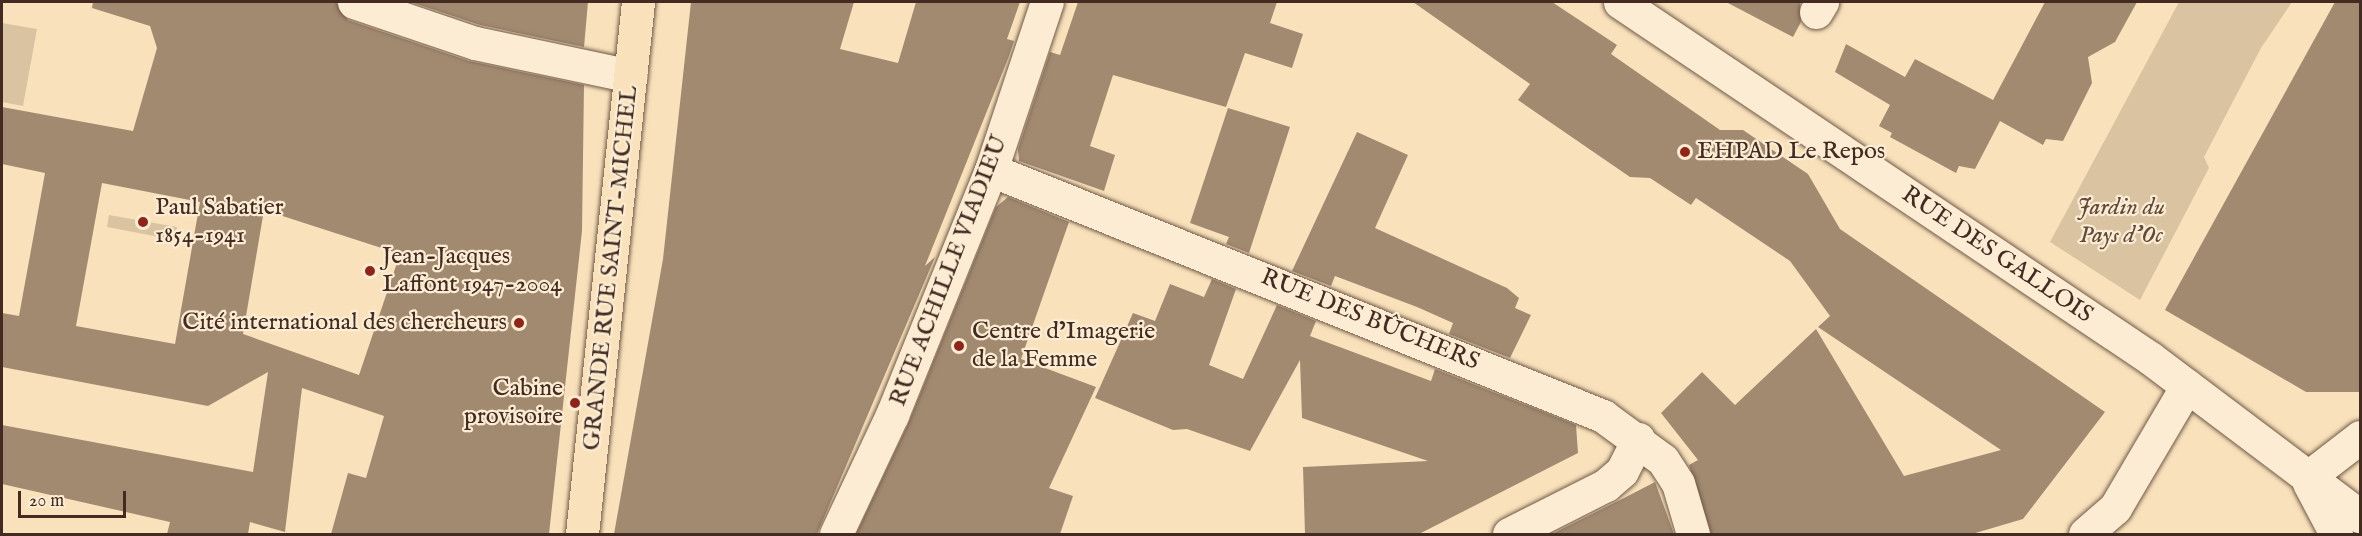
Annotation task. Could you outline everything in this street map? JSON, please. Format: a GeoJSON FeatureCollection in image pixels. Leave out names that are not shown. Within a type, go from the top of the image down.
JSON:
{"type":"FeatureCollection","features":[{"type":"Feature","properties":{"kind":"main road","name":"GRANDE RUE SAINT-MICHEL"},"geometry":{"type":"LineString","coordinates":[[582,534],[639,2]]}},
{"type":"Feature","properties":{"kind":"street"},"geometry":{"type":"LineString","coordinates":[[354,2],[475,43],[631,76]]}},
{"type":"Feature","properties":{"kind":"street","name":"RUE ACHILLE VIADIEU"},"geometry":{"type":"LineString","coordinates":[[836,534],[892,415],[991,170],[1047,2]]}},
{"type":"Feature","properties":{"kind":"street","name":"RUE DES GALLOIS"},"geometry":{"type":"LineString","coordinates":[[1620,2],[2187,386],[2307,478],[2361,516]]}},
{"type":"Feature","properties":{"kind":"street","name":"RUE DES BÛCHERS"},"geometry":{"type":"LineString","coordinates":[[991,170],[1379,322],[1603,416],[1638,439],[1678,483],[1693,534]]}},
{"type":"Feature","properties":{"kind":"street"},"geometry":{"type":"LineString","coordinates":[[2085,534],[2115,508],[2187,386]]}},
{"type":"Feature","properties":{"kind":"street"},"geometry":{"type":"LineString","coordinates":[[2307,478],[2361,437]]}},
{"type":"Feature","properties":{"kind":"street"},"geometry":{"type":"LineString","coordinates":[[1509,534],[1606,485],[1622,471],[1638,439]]}},
{"type":"Feature","properties":{"kind":"street","name":"RUE DES GALLOIS"},"geometry":{"type":"LineString","coordinates":[[2307,478],[2336,534]]}},
{"type":"Feature","properties":{"kind":"green space","name":"Jardin du Pays d'Oc"},"geometry":{"type":"Polygon","coordinates":[[[2179,2],[2292,2],[2261,48],[2204,157],[2209,168],[2140,300],[2050,242],[2179,2]]]}},
{"type":"Feature","properties":{"kind":"green space"},"geometry":{"type":"Polygon","coordinates":[[[2,23],[37,29],[23,106],[2,102],[2,23]]]}},
{"type":"Feature","properties":{"kind":"green space"},"geometry":{"type":"Polygon","coordinates":[[[109,215],[177,227],[175,240],[107,227],[109,215]]]}},
{"type":"Feature","properties":{"kind":"building"},"geometry":{"type":"Polygon","coordinates":[[[93,2],[336,2],[348,20],[469,61],[584,85],[582,231],[549,534],[331,534],[348,473],[366,478],[384,416],[302,388],[285,532],[250,522],[248,534],[167,534],[170,522],[2,484],[2,425],[253,472],[268,372],[208,406],[2,367],[2,313],[19,316],[45,173],[2,164],[2,107],[133,131],[157,48],[150,26],[92,8],[93,2]],[[102,183],[76,326],[175,344],[200,202],[102,183]],[[264,210],[243,334],[359,375],[400,254],[264,210]]]}},
{"type":"Feature","properties":{"kind":"building"},"geometry":{"type":"Polygon","coordinates":[[[411,2],[588,2],[584,47],[480,25],[411,2]]]}},
{"type":"Feature","properties":{"kind":"building"},"geometry":{"type":"Polygon","coordinates":[[[691,2],[854,2],[840,49],[898,63],[916,2],[1020,2],[1007,39],[1014,41],[1009,56],[925,266],[935,257],[817,534],[614,534],[663,259],[691,2]]]}},
{"type":"Feature","properties":{"kind":"building"},"geometry":{"type":"Polygon","coordinates":[[[1078,2],[1277,2],[1270,23],[1303,34],[1292,68],[1245,53],[1226,107],[1113,75],[1090,146],[1115,155],[1104,191],[1019,161],[1018,149],[1050,52],[1060,55],[1078,2]]]}},
{"type":"Feature","properties":{"kind":"building"},"geometry":{"type":"Polygon","coordinates":[[[1413,2],[1552,2],[1617,45],[1611,54],[1720,130],[1743,130],[1808,174],[1840,229],[2105,412],[2023,519],[1972,534],[1711,534],[1689,465],[1698,460],[1661,413],[1702,372],[1735,405],[1816,329],[1904,476],[2001,450],[1818,327],[1830,316],[1790,261],[1696,198],[1691,205],[1650,178],[1630,177],[1518,100],[1530,84],[1413,2]]]}},
{"type":"Feature","properties":{"kind":"building"},"geometry":{"type":"Polygon","coordinates":[[[1726,2],[1800,2],[1801,22],[1793,37],[1726,2]]]}},
{"type":"Feature","properties":{"kind":"building"},"geometry":{"type":"Polygon","coordinates":[[[2045,2],[2137,2],[2115,42],[2088,57],[2092,83],[2063,141],[2046,139],[2043,145],[2000,121],[1975,169],[1959,166],[1956,173],[1890,137],[1892,133],[1879,126],[1890,105],[1835,72],[1846,44],[1905,77],[1915,59],[1993,100],[2045,2]]]}},
{"type":"Feature","properties":{"kind":"building"},"geometry":{"type":"Polygon","coordinates":[[[2335,2],[2360,2],[2361,392],[2306,392],[2165,310],[2335,2]]]}},
{"type":"Feature","properties":{"kind":"building"},"geometry":{"type":"Polygon","coordinates":[[[1228,108],[1290,127],[1249,253],[1226,244],[1229,237],[1190,223],[1228,108]]]}},
{"type":"Feature","properties":{"kind":"building"},"geometry":{"type":"Polygon","coordinates":[[[1357,132],[1408,155],[1375,228],[1507,288],[1519,298],[1515,308],[1531,315],[1510,358],[1449,334],[1453,323],[1417,307],[1335,276],[1331,286],[1292,271],[1357,132]]]}},
{"type":"Feature","properties":{"kind":"building"},"geometry":{"type":"Polygon","coordinates":[[[1008,197],[1069,222],[1021,359],[1096,387],[1049,488],[1073,496],[1060,534],[856,534],[909,422],[996,207],[1008,197]]]}},
{"type":"Feature","properties":{"kind":"building"},"geometry":{"type":"Polygon","coordinates":[[[1212,279],[1236,289],[1209,365],[1243,379],[1277,305],[1316,321],[1310,336],[1431,381],[1435,369],[1576,425],[1578,453],[1419,534],[1305,534],[1303,467],[1428,461],[1302,418],[1300,360],[1250,451],[1187,429],[1173,430],[1095,398],[1133,313],[1155,321],[1170,284],[1204,297],[1212,279]]]}},
{"type":"Feature","properties":{"kind":"building"},"geometry":{"type":"Polygon","coordinates":[[[1655,482],[1674,534],[1552,534],[1624,498],[1655,482]]]}},
{"type":"Feature","properties":{"kind":"place","name":"EHPAD Le Repos"},"geometry":{"type":"Point","coordinates":[1685,152]}},
{"type":"Feature","properties":{"kind":"place","name":"Paul Sabatier 1854-1941"},"geometry":{"type":"Point","coordinates":[143,222]}},
{"type":"Feature","properties":{"kind":"place","name":"Jean-Jacques Laffont 1947-2004"},"geometry":{"type":"Point","coordinates":[370,271]}},
{"type":"Feature","properties":{"kind":"place","name":"Cité international des chercheurs"},"geometry":{"type":"Point","coordinates":[519,323]}},
{"type":"Feature","properties":{"kind":"place","name":"Centre d’Imagerie de la Femme"},"geometry":{"type":"Point","coordinates":[959,346]}},
{"type":"Feature","properties":{"kind":"place","name":"Cabine provisoire"},"geometry":{"type":"Point","coordinates":[575,403]}}]}
